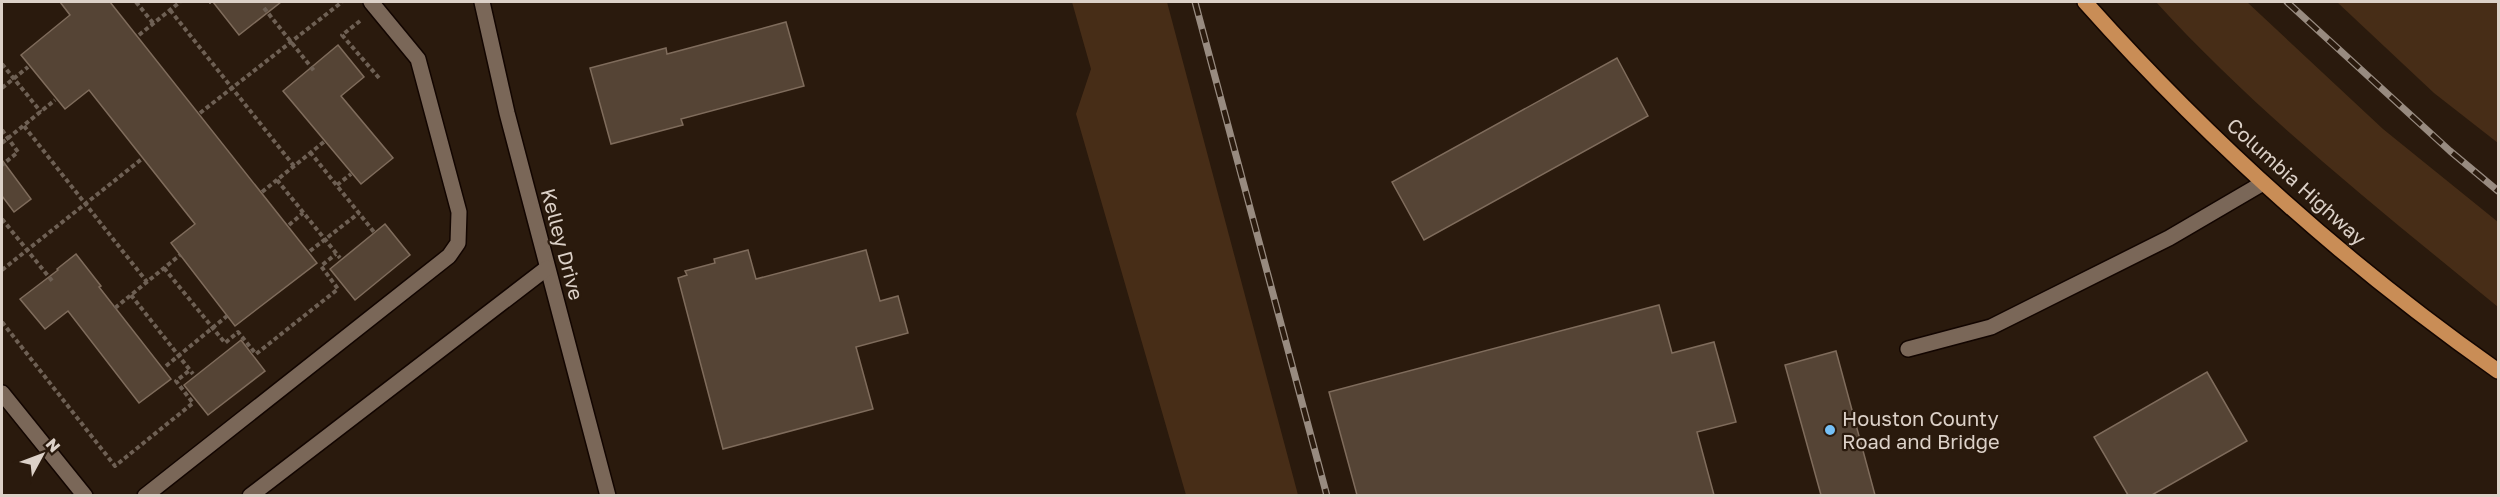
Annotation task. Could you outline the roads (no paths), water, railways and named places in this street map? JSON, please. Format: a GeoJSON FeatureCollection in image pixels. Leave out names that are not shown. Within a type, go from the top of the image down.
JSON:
{"type":"FeatureCollection","features":[{"type":"Feature","properties":{"kind":"main road","name":"Columbia Highway"},"geometry":{"type":"LineString","coordinates":[[2085,2],[2170,93],[2263,183],[2360,267],[2445,334],[2499,371]]}},
{"type":"Feature","properties":{"kind":"street"},"geometry":{"type":"LineString","coordinates":[[145,495],[448,256],[458,243],[459,212],[418,59],[371,2]]}},
{"type":"Feature","properties":{"kind":"street","name":"Kelley Drive"},"geometry":{"type":"LineString","coordinates":[[482,2],[507,112],[608,495]]}},
{"type":"Feature","properties":{"kind":"street"},"geometry":{"type":"LineString","coordinates":[[1908,349],[1991,327],[2169,238],[2263,183]]}},
{"type":"Feature","properties":{"kind":"street"},"geometry":{"type":"LineString","coordinates":[[250,495],[547,268]]}},
{"type":"Feature","properties":{"kind":"street"},"geometry":{"type":"LineString","coordinates":[[2,393],[85,495]]}},
{"type":"Feature","properties":{"kind":"railway"},"geometry":{"type":"LineString","coordinates":[[1195,2],[1327,496]]}},
{"type":"Feature","properties":{"kind":"railway"},"geometry":{"type":"LineString","coordinates":[[2287,2],[2450,151],[2498,191]]}},
{"type":"Feature","properties":{"kind":"place","name":"Houston County Road and Bridge"},"geometry":{"type":"Point","coordinates":[1830,430]}}]}
